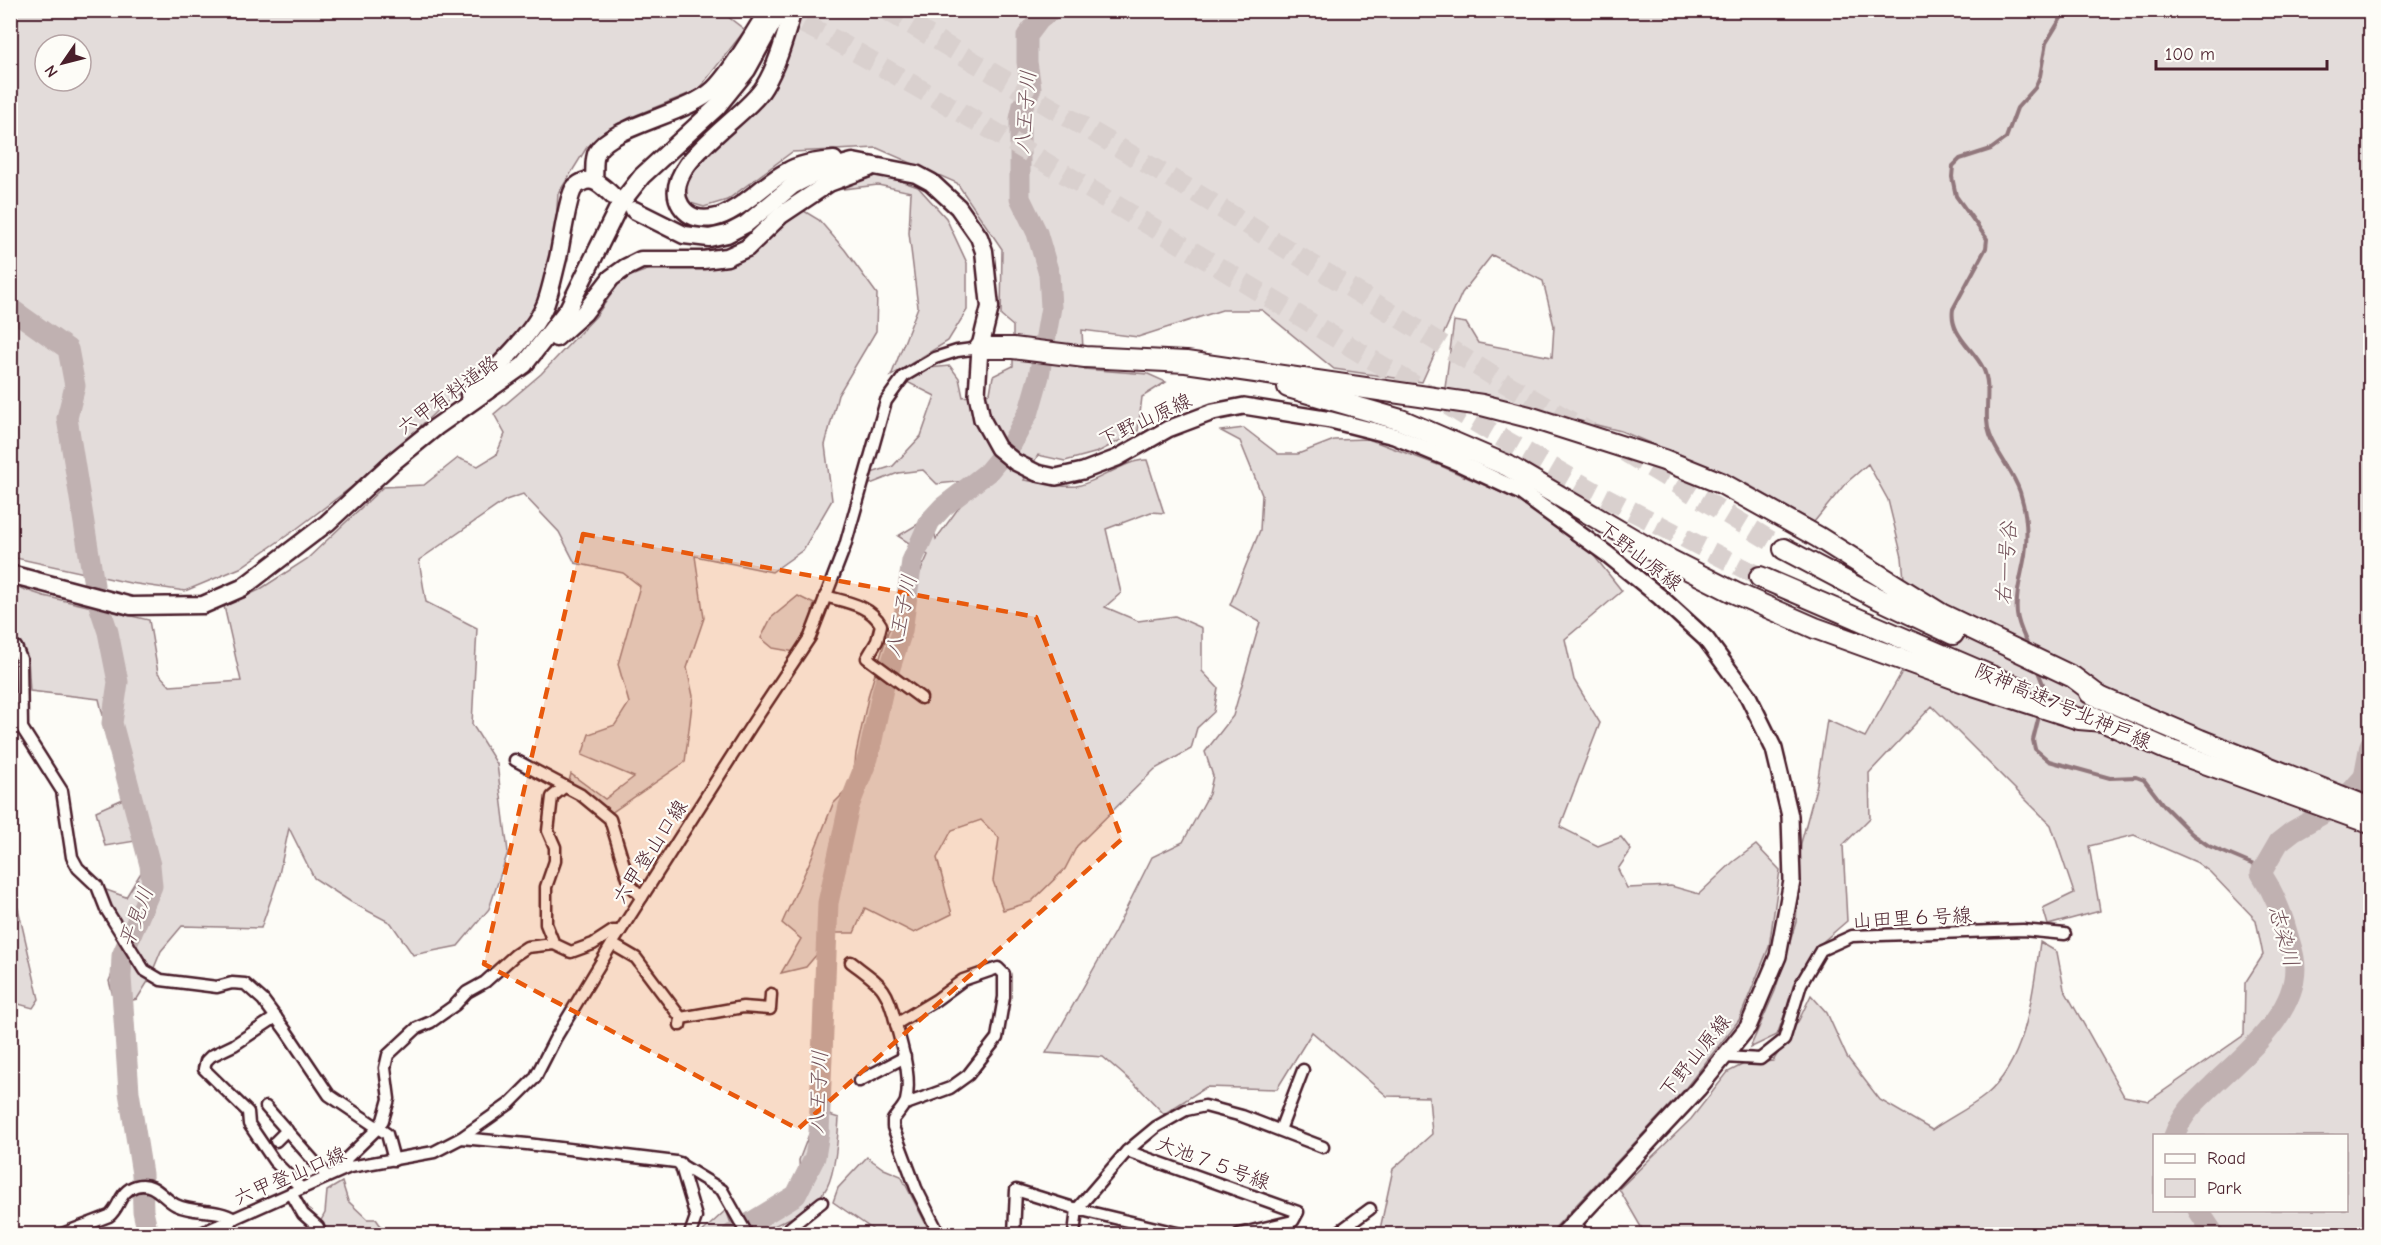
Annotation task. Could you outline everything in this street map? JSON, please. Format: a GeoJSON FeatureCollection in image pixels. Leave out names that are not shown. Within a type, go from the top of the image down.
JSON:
{"type":"FeatureCollection","features":[{"type":"Feature","properties":{"kind":"highway"},"geometry":{"type":"LineString","coordinates":[[980,348],[1013,348],[1085,357],[1186,362],[1482,405],[1529,417],[1664,460],[1721,483],[1818,537],[1941,614],[2073,677],[2101,698]]}},
{"type":"Feature","properties":{"kind":"highway"},"geometry":{"type":"LineString","coordinates":[[1186,362],[1334,399],[1401,420],[1508,466],[1660,555],[1772,610],[1967,683],[2079,719],[2103,721]]}},
{"type":"Feature","properties":{"kind":"highway","name":"阪神高速7号北神戸線"},"geometry":{"type":"LineString","coordinates":[[1784,549],[1948,632],[2200,740],[2370,808]]}},
{"type":"Feature","properties":{"kind":"highway","name":"阪神高速7号北神戸線"},"geometry":{"type":"LineString","coordinates":[[1760,577],[2166,749],[2370,823]]}},
{"type":"Feature","properties":{"kind":"main road"},"geometry":{"type":"LineString","coordinates":[[594,180],[596,154],[603,145],[627,131],[680,110],[713,90],[768,10]]}},
{"type":"Feature","properties":{"kind":"main road","name":"六甲有料道路"},"geometry":{"type":"LineString","coordinates":[[10,574],[131,606],[203,605],[242,588],[327,523],[393,462],[524,365],[568,309],[620,204],[642,176],[725,98],[747,70],[780,10]]}},
{"type":"Feature","properties":{"kind":"main road"},"geometry":{"type":"LineString","coordinates":[[793,10],[780,54],[764,88],[744,111],[687,162],[676,182],[678,200],[682,208],[696,218],[715,218],[735,208],[787,171],[804,164],[853,157],[875,165]]}},
{"type":"Feature","properties":{"kind":"main road"},"geometry":{"type":"LineString","coordinates":[[634,210],[684,235],[709,237],[727,234],[746,224],[792,186],[823,170],[854,162],[915,174],[931,182],[958,207],[979,237],[987,267],[990,307],[980,348]]}},
{"type":"Feature","properties":{"kind":"main road"},"geometry":{"type":"LineString","coordinates":[[524,365],[584,313],[611,278],[625,268],[641,260],[703,260],[727,257],[747,248],[781,214],[829,183],[875,165]]}},
{"type":"Feature","properties":{"kind":"main road"},"geometry":{"type":"LineString","coordinates":[[436,428],[512,350],[545,304],[573,189],[588,179],[594,180],[613,196]]}},
{"type":"Feature","properties":{"kind":"street","name":"下野山原線"},"geometry":{"type":"LineString","coordinates":[[980,348],[977,393],[982,419],[999,448],[1015,462],[1037,473],[1056,477],[1083,471],[1117,458],[1168,429],[1213,412],[1244,406],[1330,420],[1394,436],[1457,462],[1521,492],[1660,597],[1706,639],[1748,696],[1774,749],[1790,816],[1792,881],[1778,956],[1748,1027],[1698,1089],[1563,1234]]}},
{"type":"Feature","properties":{"kind":"street","name":"六甲登山口線"},"geometry":{"type":"LineString","coordinates":[[199,1234],[344,1169],[434,1152],[461,1138],[509,1104],[535,1078],[555,1039],[620,931],[750,726],[810,637],[844,546],[886,401],[904,376],[935,357],[980,348]]}},
{"type":"Feature","properties":{"kind":"street"},"geometry":{"type":"LineString","coordinates":[[825,596],[858,605],[876,616],[881,625],[877,641],[867,658],[921,698]]}},
{"type":"Feature","properties":{"kind":"street"},"geometry":{"type":"LineString","coordinates":[[16,647],[21,659],[22,728],[62,791],[72,857],[78,868],[97,886],[106,909],[144,970],[161,980],[216,987],[232,982],[245,984],[263,1000],[276,1017],[329,1095],[387,1134],[394,1160]]}},
{"type":"Feature","properties":{"kind":"street"},"geometry":{"type":"LineString","coordinates":[[514,760],[563,788],[581,795],[609,819],[630,885],[642,897]]}},
{"type":"Feature","properties":{"kind":"street"},"geometry":{"type":"LineString","coordinates":[[554,944],[546,924],[546,887],[555,861],[555,847],[548,831],[552,796],[563,788]]}},
{"type":"Feature","properties":{"kind":"street","name":"山田里６号線"},"geometry":{"type":"LineString","coordinates":[[1724,1057],[1760,1059],[1784,1040],[1801,984],[1821,950],[1852,936],[2023,930],[2065,934]]}},
{"type":"Feature","properties":{"kind":"street"},"geometry":{"type":"LineString","coordinates":[[344,1169],[347,1158],[378,1128],[383,1120],[388,1099],[385,1068],[388,1055],[420,1026],[454,1005],[467,992],[485,982],[527,947],[554,944],[571,952],[592,944],[613,931],[620,931]]}},
{"type":"Feature","properties":{"kind":"street"},"geometry":{"type":"LineString","coordinates":[[612,944],[636,958],[680,1022],[743,1007],[770,1009],[771,994]]}},
{"type":"Feature","properties":{"kind":"street"},"geometry":{"type":"LineString","coordinates":[[851,962],[879,983],[890,999],[905,1057],[906,1104]]}},
{"type":"Feature","properties":{"kind":"street"},"geometry":{"type":"LineString","coordinates":[[896,1024],[936,1000],[963,980],[998,968],[1004,974],[1004,997],[997,1038],[968,1075],[950,1088],[906,1104],[893,1120],[893,1127],[916,1188],[939,1234]]}},
{"type":"Feature","properties":{"kind":"street"},"geometry":{"type":"LineString","coordinates":[[276,1017],[234,1045],[211,1056],[206,1061],[204,1069],[248,1112],[249,1124],[296,1190],[303,1214],[318,1227],[320,1234]]}},
{"type":"Feature","properties":{"kind":"street"},"geometry":{"type":"LineString","coordinates":[[859,1081],[905,1057]]}},
{"type":"Feature","properties":{"kind":"street"},"geometry":{"type":"LineString","coordinates":[[1280,1130],[1303,1070]]}},
{"type":"Feature","properties":{"kind":"street"},"geometry":{"type":"LineString","coordinates":[[1127,1151],[1156,1126],[1186,1110],[1205,1106],[1280,1130],[1323,1147]]}},
{"type":"Feature","properties":{"kind":"street"},"geometry":{"type":"LineString","coordinates":[[266,1107],[327,1176]]}},
{"type":"Feature","properties":{"kind":"street"},"geometry":{"type":"LineString","coordinates":[[276,1141],[287,1130]]}},
{"type":"Feature","properties":{"kind":"street"},"geometry":{"type":"LineString","coordinates":[[461,1138],[680,1163],[722,1190],[747,1234]]}},
{"type":"Feature","properties":{"kind":"street","name":"大池７５号線"},"geometry":{"type":"LineString","coordinates":[[1077,1209],[1127,1151],[1298,1212],[1293,1221],[1239,1234]]}},
{"type":"Feature","properties":{"kind":"street"},"geometry":{"type":"LineString","coordinates":[[680,1163],[696,1217],[690,1234]]}},
{"type":"Feature","properties":{"kind":"street"},"geometry":{"type":"LineString","coordinates":[[62,1234],[109,1216],[115,1212],[119,1199],[127,1191],[141,1186],[160,1191],[174,1204],[195,1211],[227,1214],[231,1220],[233,1234]]}},
{"type":"Feature","properties":{"kind":"street"},"geometry":{"type":"LineString","coordinates":[[1014,1234],[1016,1190],[1136,1229],[1181,1234]]}},
{"type":"Feature","properties":{"kind":"street"},"geometry":{"type":"LineString","coordinates":[[782,1234],[822,1202]]}},
{"type":"Feature","properties":{"kind":"street"},"geometry":{"type":"LineString","coordinates":[[1074,1234],[1077,1209]]}},
{"type":"Feature","properties":{"kind":"street"},"geometry":{"type":"LineString","coordinates":[[1336,1234],[1370,1209]]}},
{"type":"Feature","properties":{"kind":"street"},"geometry":{"type":"LineString","coordinates":[[1574,1221],[1583,1234]]}},
{"type":"Feature","properties":{"kind":"highlighted area"},"geometry":{"type":"Polygon","coordinates":[[[583,534],[1036,617],[1122,839],[798,1129],[484,964],[583,534]]]}},
{"type":"Feature","properties":{"kind":"green space"},"geometry":{"type":"Polygon","coordinates":[[[729,10],[727,16],[745,30],[698,90],[629,118],[587,147],[558,194],[553,260],[540,307],[485,375],[444,404],[374,470],[295,530],[240,568],[185,591],[130,583],[11,557],[11,11],[729,10]]]}},
{"type":"Feature","properties":{"kind":"green space"},"geometry":{"type":"Polygon","coordinates":[[[800,11],[2370,11],[2370,1234],[1645,1234],[1619,1189],[1691,1119],[1728,1072],[1744,1064],[1773,1061],[1799,1020],[1811,995],[1827,1013],[1847,1057],[1880,1100],[1932,1130],[1986,1095],[2011,1063],[2026,1024],[2040,942],[2057,952],[2064,989],[2124,1096],[2149,1101],[2244,1035],[2245,983],[2263,955],[2256,920],[2210,872],[2196,862],[2134,835],[2089,846],[2100,911],[2048,925],[2043,908],[2074,893],[2051,825],[1932,706],[1869,773],[1870,818],[1843,845],[1847,921],[1818,946],[1791,997],[1777,1035],[1750,1048],[1775,991],[1796,922],[1801,843],[1817,784],[1827,720],[1865,737],[1941,603],[1904,579],[1902,557],[1888,500],[1868,464],[1845,484],[1814,522],[1745,483],[1621,431],[1445,388],[1454,321],[1466,323],[1478,343],[1552,357],[1554,326],[1543,281],[1492,255],[1462,293],[1422,382],[1334,369],[1262,310],[1222,310],[1138,337],[1082,330],[1084,369],[1148,374],[1166,382],[1142,397],[1138,431],[1098,452],[1065,461],[1038,455],[1024,480],[1057,486],[1076,486],[1130,463],[1147,460],[1164,513],[1151,512],[1106,529],[1121,593],[1105,607],[1138,621],[1175,616],[1202,628],[1202,671],[1218,688],[1214,712],[1197,728],[1191,749],[1155,769],[1077,846],[1065,869],[1031,902],[1003,910],[993,881],[999,838],[981,820],[952,830],[937,858],[952,914],[914,933],[865,908],[854,933],[835,933],[806,967],[781,973],[801,939],[782,923],[833,804],[853,784],[856,753],[869,693],[888,632],[914,586],[928,555],[898,536],[918,524],[933,527],[936,539],[960,506],[965,481],[937,484],[923,470],[898,473],[868,485],[868,474],[893,466],[921,436],[935,396],[907,382],[928,368],[950,366],[959,378],[963,397],[990,393],[993,376],[1013,366],[1013,326],[1001,316],[1002,249],[957,183],[877,148],[792,152],[727,200],[704,207],[687,202],[686,180],[704,155],[772,92],[800,11]]]}},
{"type":"Feature","properties":{"kind":"green space"},"geometry":{"type":"Polygon","coordinates":[[[877,173],[918,187],[946,218],[967,263],[967,310],[948,341],[891,376],[918,307],[909,233],[911,192],[878,185],[834,190],[837,184],[877,173]]]}},
{"type":"Feature","properties":{"kind":"green space"},"geometry":{"type":"Polygon","coordinates":[[[799,208],[819,220],[845,250],[877,294],[876,331],[838,395],[825,445],[832,500],[803,550],[772,572],[695,556],[704,618],[687,668],[693,696],[685,762],[608,815],[569,781],[571,774],[605,799],[634,777],[582,755],[589,734],[615,725],[629,703],[618,664],[640,586],[623,573],[575,563],[559,532],[523,494],[506,500],[419,560],[426,602],[477,628],[472,724],[497,764],[508,852],[489,909],[458,946],[413,955],[391,923],[351,902],[314,878],[289,828],[278,879],[261,928],[182,926],[161,951],[149,980],[137,999],[115,1004],[109,981],[127,938],[101,888],[126,897],[142,871],[135,841],[105,846],[96,811],[123,799],[99,699],[30,691],[28,658],[11,653],[11,585],[44,596],[149,620],[158,673],[170,686],[241,681],[224,606],[259,590],[307,559],[383,487],[424,485],[458,458],[478,466],[496,455],[505,434],[494,414],[541,374],[596,316],[622,279],[656,267],[716,267],[749,252],[799,208]]]}},
{"type":"Feature","properties":{"kind":"green space"},"geometry":{"type":"Polygon","coordinates":[[[1244,428],[1278,454],[1298,454],[1334,440],[1368,439],[1441,466],[1518,500],[1591,552],[1622,591],[1565,639],[1574,680],[1600,723],[1560,827],[1598,846],[1621,837],[1631,850],[1618,869],[1627,888],[1671,886],[1699,894],[1733,862],[1756,845],[1780,870],[1769,947],[1739,1020],[1684,1090],[1549,1234],[1379,1234],[1393,1169],[1432,1134],[1429,1097],[1387,1096],[1312,1032],[1277,1089],[1206,1087],[1164,1114],[1141,1090],[1103,1057],[1046,1053],[1115,931],[1152,857],[1183,842],[1209,794],[1213,776],[1205,752],[1233,716],[1260,622],[1230,605],[1260,530],[1262,495],[1240,441],[1221,431],[1244,428]]]}},
{"type":"Feature","properties":{"kind":"green space"},"geometry":{"type":"Polygon","coordinates":[[[798,596],[814,604],[809,627],[795,652],[773,648],[761,638],[771,618],[798,596]]]}},
{"type":"Feature","properties":{"kind":"green space"},"geometry":{"type":"Polygon","coordinates":[[[11,908],[18,908],[39,999],[33,1008],[11,1002],[11,908]]]}},
{"type":"Feature","properties":{"kind":"green space"},"geometry":{"type":"Polygon","coordinates":[[[826,1114],[839,1118],[837,1146],[828,1186],[810,1206],[793,1217],[756,1234],[751,1234],[744,1219],[792,1194],[800,1179],[799,1160],[816,1116],[826,1114]]]}},
{"type":"Feature","properties":{"kind":"green space"},"geometry":{"type":"Polygon","coordinates":[[[867,1157],[884,1169],[901,1176],[931,1234],[874,1234],[872,1229],[833,1202],[838,1188],[867,1157]]]}},
{"type":"Feature","properties":{"kind":"green space"},"geometry":{"type":"Polygon","coordinates":[[[342,1182],[348,1201],[367,1219],[376,1219],[385,1232],[383,1234],[322,1234],[319,1224],[325,1213],[327,1191],[342,1182]]]}},
{"type":"Feature","properties":{"kind":"green space"},"geometry":{"type":"Polygon","coordinates":[[[726,1210],[733,1229],[727,1234],[700,1234],[726,1210]]]}},
{"type":"Feature","properties":{"kind":"waterway","name":"八王子川"},"geometry":{"type":"LineString","coordinates":[[732,1234],[796,1195],[815,1157],[819,1133],[828,903],[849,806],[868,758],[883,689],[902,631],[912,561],[930,521],[943,507],[988,472],[1012,443],[1029,411],[1039,376],[1051,307],[1049,274],[1037,233],[1020,198],[1020,119],[1023,105],[1031,88],[1027,62],[1027,36],[1039,20],[1051,10]]}},
{"type":"Feature","properties":{"kind":"waterway","name":"右一号谷"},"geometry":{"type":"LineString","coordinates":[[2029,648],[2017,614],[2026,539],[2022,499],[2017,484],[1990,435],[1987,418],[1987,384],[1983,368],[1958,333],[1953,318],[1953,309],[1986,248],[1987,239],[1956,196],[1952,177],[1953,166],[1960,159],[1991,149],[2006,138],[2017,108],[2035,88],[2040,76],[2046,43],[2066,10]]}},
{"type":"Feature","properties":{"kind":"waterway","name":"平見川"},"geometry":{"type":"LineString","coordinates":[[10,308],[68,349],[75,386],[67,418],[94,585]]}},
{"type":"Feature","properties":{"kind":"waterway","name":"平見川"},"geometry":{"type":"LineString","coordinates":[[99,605],[108,632],[118,682],[112,723],[150,865],[152,886],[122,956],[121,977],[129,1092],[142,1174],[143,1211],[148,1234]]}},
{"type":"Feature","properties":{"kind":"waterway","name":"右一号谷"},"geometry":{"type":"LineString","coordinates":[[2037,669],[2043,684],[2044,702]]}},
{"type":"Feature","properties":{"kind":"waterway","name":"右一号谷"},"geometry":{"type":"LineString","coordinates":[[2040,712],[2033,740],[2035,749],[2049,761],[2110,778],[2136,777],[2144,780],[2164,806],[2192,834],[2209,846],[2254,865],[2261,873]]}},
{"type":"Feature","properties":{"kind":"waterway","name":"志染川"},"geometry":{"type":"LineString","coordinates":[[2175,1134],[2185,1114],[2195,1102],[2269,1029],[2290,995],[2294,977],[2293,953],[2277,903],[2261,873],[2279,842],[2293,831],[2328,811],[2349,794],[2364,777],[2370,745]]}},
{"type":"Feature","properties":{"kind":"waterway","name":"志染川"},"geometry":{"type":"LineString","coordinates":[[2199,1212],[2214,1234]]}},
{"type":"Feature","properties":{"kind":"tunnel"},"geometry":{"type":"LineString","coordinates":[[777,10],[837,41],[995,132],[1595,492],[1760,577]]}},
{"type":"Feature","properties":{"kind":"tunnel"},"geometry":{"type":"LineString","coordinates":[[886,10],[1196,193],[1495,377],[1589,432]]}},
{"type":"Feature","properties":{"kind":"tunnel"},"geometry":{"type":"LineString","coordinates":[[1625,452],[1784,549]]}}]}
